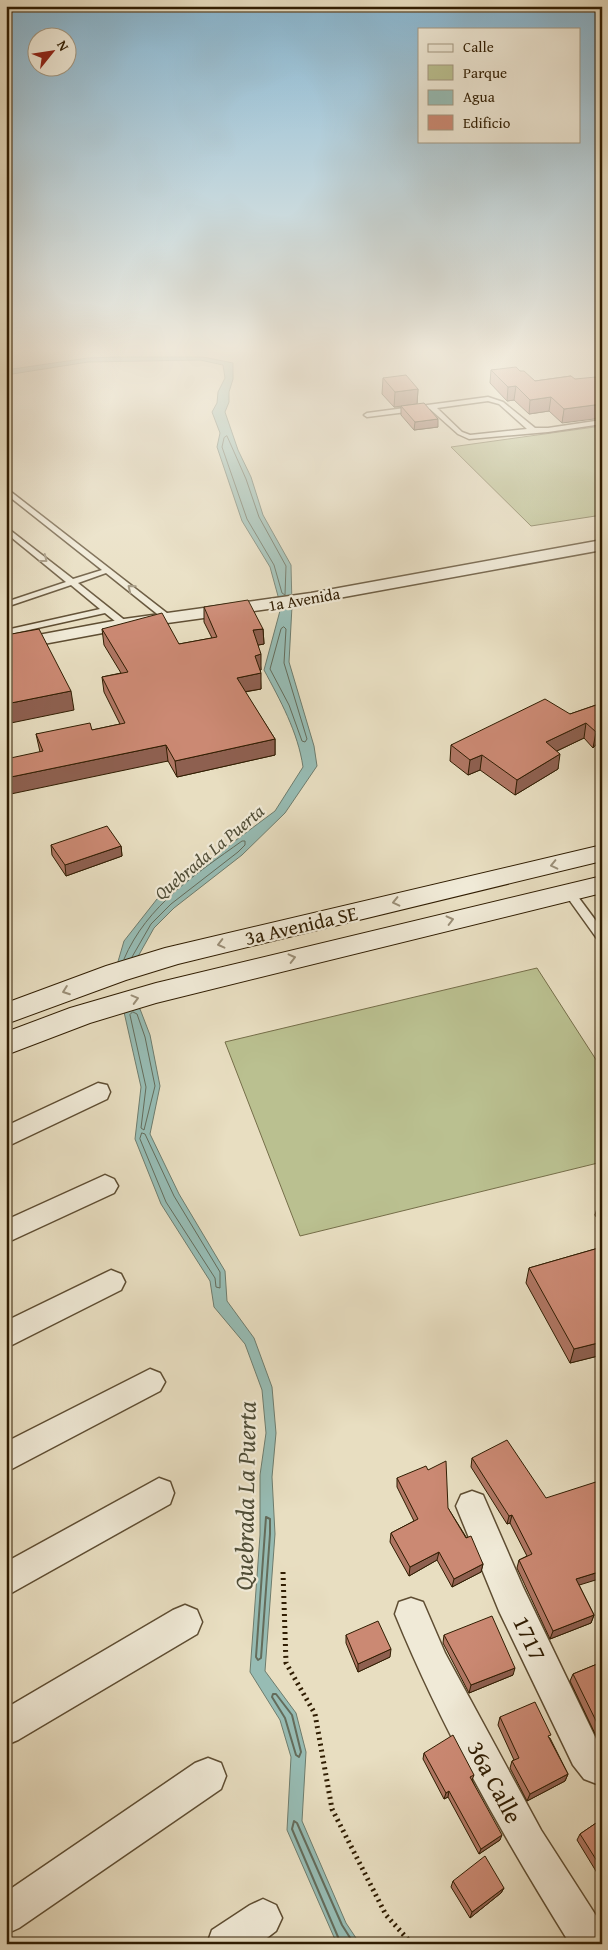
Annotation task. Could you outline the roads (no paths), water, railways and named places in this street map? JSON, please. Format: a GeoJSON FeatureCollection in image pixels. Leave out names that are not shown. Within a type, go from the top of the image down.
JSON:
{"type":"FeatureCollection","features":[{"type":"Feature","properties":{"kind":"street","name":"1a Avenida"},"geometry":{"type":"LineString","coordinates":[[6,646],[124,624],[311,598],[602,545]]}},
{"type":"Feature","properties":{"kind":"street","name":"3a Avenida SE"},"geometry":{"type":"LineString","coordinates":[[6,1014],[106,976],[175,955],[602,853]]}},
{"type":"Feature","properties":{"kind":"street","name":"3a Avenida SE"},"geometry":{"type":"LineString","coordinates":[[6,1044],[42,1028],[106,1007],[251,968],[602,884]]}},
{"type":"Feature","properties":{"kind":"street"},"geometry":{"type":"LineString","coordinates":[[6,1137],[98,1092]]}},
{"type":"Feature","properties":{"kind":"street"},"geometry":{"type":"LineString","coordinates":[[6,1232],[105,1186]]}},
{"type":"Feature","properties":{"kind":"street"},"geometry":{"type":"LineString","coordinates":[[6,1335],[111,1282]]}},
{"type":"Feature","properties":{"kind":"street"},"geometry":{"type":"LineString","coordinates":[[6,1458],[150,1382]]}},
{"type":"Feature","properties":{"kind":"street"},"geometry":{"type":"LineString","coordinates":[[6,1580],[159,1493]]}},
{"type":"Feature","properties":{"kind":"street","name":"1717"},"geometry":{"type":"LineString","coordinates":[[472,1506],[512,1599],[580,1744],[585,1753],[599,1765]]}},
{"type":"Feature","properties":{"kind":"street","name":"36a Calle"},"geometry":{"type":"LineString","coordinates":[[410,1614],[433,1665],[528,1843],[592,1944]]}},
{"type":"Feature","properties":{"kind":"street"},"geometry":{"type":"LineString","coordinates":[[6,1728],[185,1622]]}},
{"type":"Feature","properties":{"kind":"street"},"geometry":{"type":"LineString","coordinates":[[6,1915],[208,1776]]}},
{"type":"Feature","properties":{"kind":"street"},"geometry":{"type":"LineString","coordinates":[[226,1944],[263,1918]]}},
{"type":"Feature","properties":{"kind":"lane"},"geometry":{"type":"LineString","coordinates":[[6,490],[169,619]]}},
{"type":"Feature","properties":{"kind":"lane"},"geometry":{"type":"LineString","coordinates":[[6,529],[124,624]]}},
{"type":"Feature","properties":{"kind":"lane"},"geometry":{"type":"LineString","coordinates":[[6,605],[108,570]]}},
{"type":"Feature","properties":{"kind":"lane"},"geometry":{"type":"LineString","coordinates":[[6,633],[107,610]]}},
{"type":"Feature","properties":{"kind":"lane"},"geometry":{"type":"LineString","coordinates":[[570,892],[602,937]]}},
{"type":"Feature","properties":{"kind":"water"},"geometry":{"type":"Polygon","coordinates":[[[218,442],[235,442],[251,477],[263,515],[291,565],[292,606],[289,662],[314,746],[317,766],[285,813],[242,855],[174,908],[154,928],[131,969],[117,965],[124,941],[157,899],[275,811],[303,767],[293,729],[264,670],[281,607],[270,567],[242,521],[217,447],[218,442]]]}},
{"type":"Feature","properties":{"kind":"water"},"geometry":{"type":"Polygon","coordinates":[[[131,1006],[140,1009],[150,1035],[160,1086],[150,1134],[179,1194],[225,1271],[227,1301],[254,1338],[272,1387],[276,1433],[272,1477],[275,1534],[265,1671],[296,1713],[306,1752],[302,1821],[346,1923],[360,1944],[337,1944],[287,1830],[291,1757],[280,1720],[250,1672],[260,1535],[260,1475],[266,1433],[262,1390],[245,1344],[214,1307],[210,1281],[161,1204],[135,1139],[141,1087],[124,1012],[131,1006]]]}},
{"type":"Feature","properties":{"kind":"water label","name":"Quebrada La Puerta"},"geometry":{"type":"Point","coordinates":[209,852]}},
{"type":"Feature","properties":{"kind":"water label","name":"Quebrada La Puerta"},"geometry":{"type":"Point","coordinates":[245,1496]}}]}
